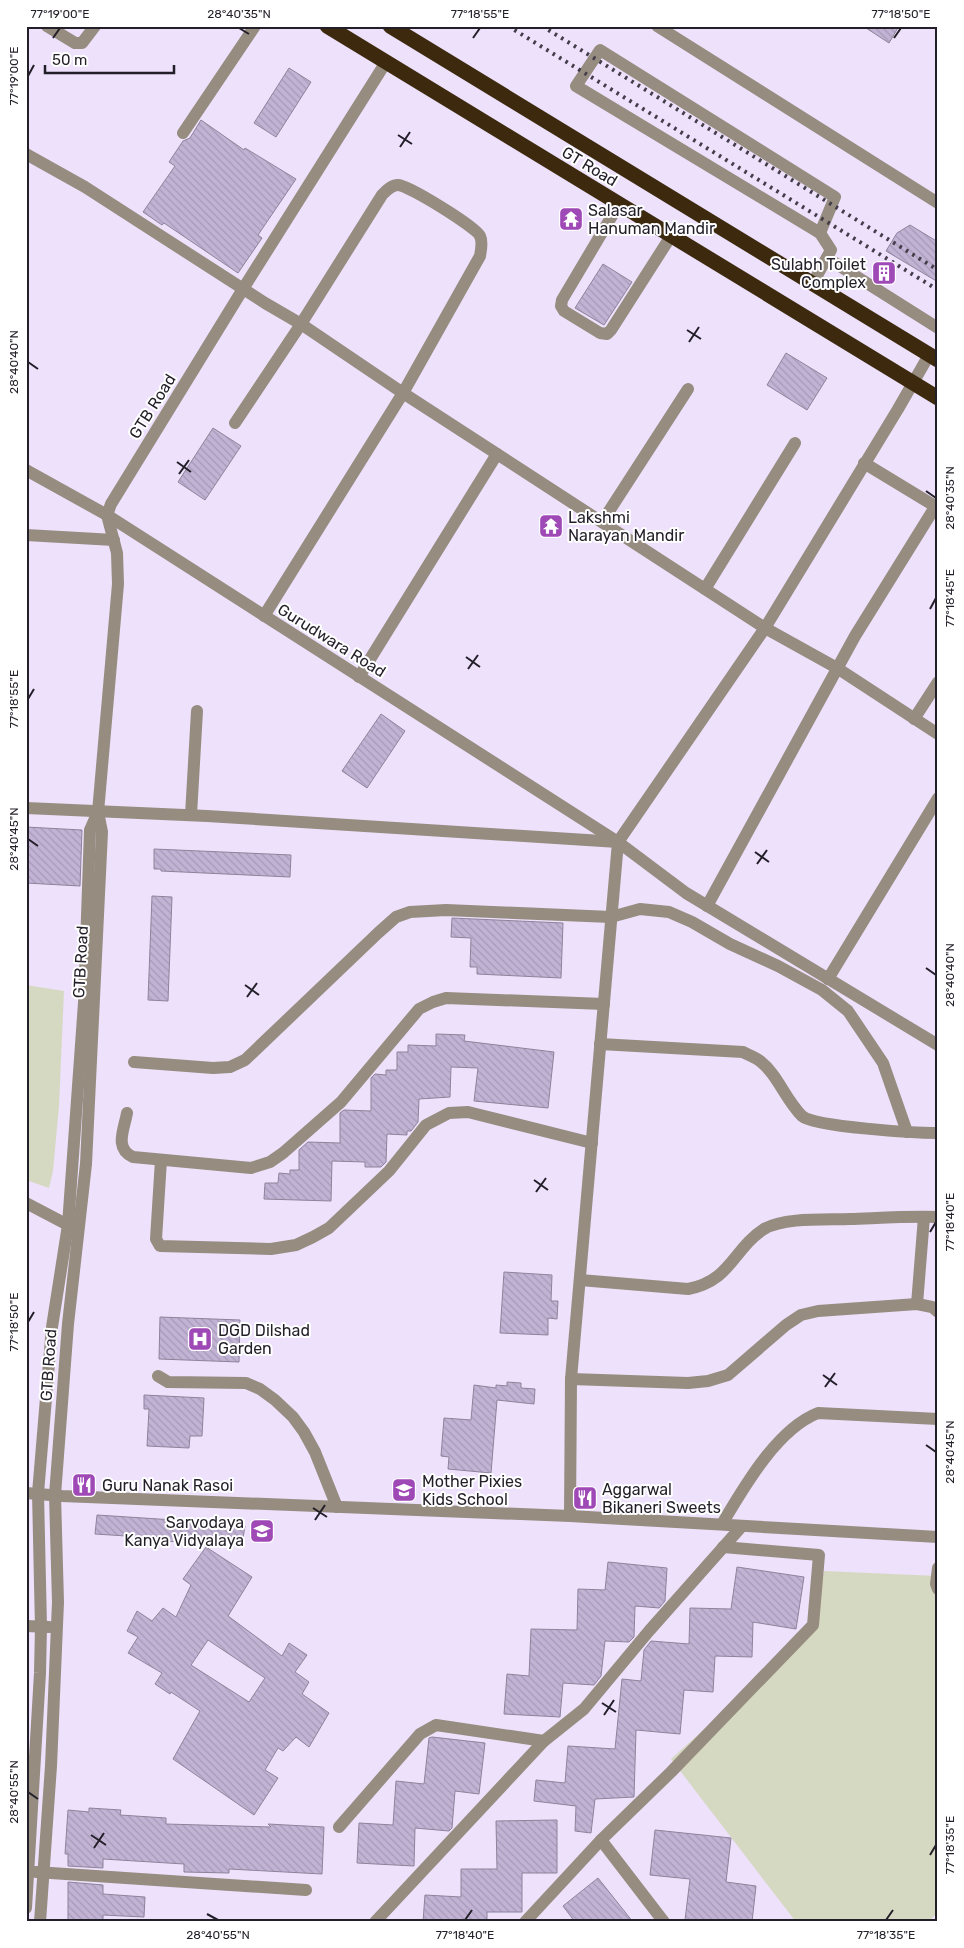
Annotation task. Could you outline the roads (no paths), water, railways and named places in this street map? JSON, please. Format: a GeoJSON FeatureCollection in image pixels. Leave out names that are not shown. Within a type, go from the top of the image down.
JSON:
{"type":"FeatureCollection","features":[{"type":"Feature","properties":{"kind":"highway","name":"GT Road"},"geometry":{"type":"LineString","coordinates":[[327,26],[938,398]]}},
{"type":"Feature","properties":{"kind":"highway","name":"GT Road"},"geometry":{"type":"LineString","coordinates":[[390,26],[933,357]]}},
{"type":"Feature","properties":{"kind":"street"},"geometry":{"type":"LineString","coordinates":[[47,26],[75,43],[82,43],[95,26]]}},
{"type":"Feature","properties":{"kind":"street"},"geometry":{"type":"LineString","coordinates":[[183,133],[255,26]]}},
{"type":"Feature","properties":{"kind":"street"},"geometry":{"type":"LineString","coordinates":[[657,26],[938,203]]}},
{"type":"Feature","properties":{"kind":"street"},"geometry":{"type":"LineString","coordinates":[[812,283],[831,250],[820,234],[576,86],[600,50],[835,197],[820,234]]}},
{"type":"Feature","properties":{"kind":"street","name":"GTB Road"},"geometry":{"type":"LineString","coordinates":[[26,1908],[36,1752],[41,1627],[32,1493],[52,1327],[86,1164],[102,832],[98,812],[118,584],[117,553],[107,515],[111,504],[243,289],[386,62]]}},
{"type":"Feature","properties":{"kind":"street"},"geometry":{"type":"LineString","coordinates":[[26,154],[85,187],[243,289],[301,324],[403,393],[705,589],[766,628],[837,668],[938,734]]}},
{"type":"Feature","properties":{"kind":"street"},"geometry":{"type":"LineString","coordinates":[[235,423],[301,324],[382,195],[390,188],[398,185],[410,188],[472,227],[480,236],[482,246],[480,256],[403,393],[264,616]]}},
{"type":"Feature","properties":{"kind":"street"},"geometry":{"type":"LineString","coordinates":[[619,204],[562,300],[561,306],[564,311],[600,333],[607,334],[671,236]]}},
{"type":"Feature","properties":{"kind":"street"},"geometry":{"type":"LineString","coordinates":[[827,258],[938,328]]}},
{"type":"Feature","properties":{"kind":"street"},"geometry":{"type":"LineString","coordinates":[[570,1516],[571,1379],[618,842],[766,628],[912,383],[933,357]]}},
{"type":"Feature","properties":{"kind":"street"},"geometry":{"type":"LineString","coordinates":[[602,522],[688,389]]}},
{"type":"Feature","properties":{"kind":"street"},"geometry":{"type":"LineString","coordinates":[[705,589],[795,442]]}},
{"type":"Feature","properties":{"kind":"street"},"geometry":{"type":"LineString","coordinates":[[359,676],[497,454]]}},
{"type":"Feature","properties":{"kind":"street"},"geometry":{"type":"LineString","coordinates":[[707,906],[837,668],[936,508],[864,463]]}},
{"type":"Feature","properties":{"kind":"street","name":"Gurudwara Road"},"geometry":{"type":"LineString","coordinates":[[26,470],[107,515],[618,842],[686,894],[938,1045]]}},
{"type":"Feature","properties":{"kind":"street"},"geometry":{"type":"LineString","coordinates":[[26,535],[114,540]]}},
{"type":"Feature","properties":{"kind":"street"},"geometry":{"type":"LineString","coordinates":[[914,719],[938,682]]}},
{"type":"Feature","properties":{"kind":"street"},"geometry":{"type":"LineString","coordinates":[[191,815],[197,710]]}},
{"type":"Feature","properties":{"kind":"street"},"geometry":{"type":"LineString","coordinates":[[828,979],[938,798]]}},
{"type":"Feature","properties":{"kind":"street"},"geometry":{"type":"LineString","coordinates":[[26,808],[191,815],[618,842]]}},
{"type":"Feature","properties":{"kind":"street","name":"GTB Road"},"geometry":{"type":"LineString","coordinates":[[40,1922],[57,1627],[55,1495],[68,1324],[73,1226],[72,1163],[84,1004],[90,830],[98,812]]}},
{"type":"Feature","properties":{"kind":"street"},"geometry":{"type":"LineString","coordinates":[[134,1062],[213,1068],[230,1067],[245,1060],[378,933],[396,918],[410,912],[446,910],[611,917],[640,909],[669,912],[692,922],[730,944],[778,966],[822,990],[848,1012],[883,1063],[907,1132]]}},
{"type":"Feature","properties":{"kind":"street"},"geometry":{"type":"LineString","coordinates":[[127,1113],[121,1145],[125,1153],[133,1157],[251,1168],[270,1162],[342,1102],[419,1009],[433,1002],[446,998],[604,1004]]}},
{"type":"Feature","properties":{"kind":"street"},"geometry":{"type":"LineString","coordinates":[[600,1044],[743,1052],[759,1060],[772,1072],[790,1103],[803,1118],[818,1122],[907,1132],[938,1133]]}},
{"type":"Feature","properties":{"kind":"street"},"geometry":{"type":"LineString","coordinates":[[160,1160],[156,1239],[160,1246],[271,1249],[296,1245],[313,1238],[329,1228],[389,1171],[426,1125],[449,1113],[468,1112],[592,1143]]}},
{"type":"Feature","properties":{"kind":"street"},"geometry":{"type":"LineString","coordinates":[[72,1163],[86,1164]]}},
{"type":"Feature","properties":{"kind":"street"},"geometry":{"type":"LineString","coordinates":[[26,1202],[73,1226]]}},
{"type":"Feature","properties":{"kind":"street"},"geometry":{"type":"LineString","coordinates":[[580,1280],[688,1289],[702,1286],[716,1278],[754,1238],[765,1229],[781,1223],[924,1216],[938,1217]]}},
{"type":"Feature","properties":{"kind":"street"},"geometry":{"type":"LineString","coordinates":[[917,1304],[924,1216]]}},
{"type":"Feature","properties":{"kind":"street"},"geometry":{"type":"LineString","coordinates":[[571,1379],[688,1383],[708,1381],[728,1375],[786,1325],[801,1315],[818,1311],[917,1304],[932,1307],[938,1312]]}},
{"type":"Feature","properties":{"kind":"street"},"geometry":{"type":"LineString","coordinates":[[158,1376],[168,1382],[246,1383],[260,1389],[293,1417],[304,1432],[315,1452],[337,1507]]}},
{"type":"Feature","properties":{"kind":"street"},"geometry":{"type":"LineString","coordinates":[[722,1524],[752,1476],[793,1427],[807,1418],[818,1413],[938,1419]]}},
{"type":"Feature","properties":{"kind":"street"},"geometry":{"type":"LineString","coordinates":[[32,1493],[570,1516],[938,1537]]}},
{"type":"Feature","properties":{"kind":"street"},"geometry":{"type":"LineString","coordinates":[[375,1922],[544,1741],[584,1709],[742,1526]]}},
{"type":"Feature","properties":{"kind":"street"},"geometry":{"type":"LineString","coordinates":[[525,1922],[601,1840],[671,1772],[813,1626],[820,1556],[723,1547]]}},
{"type":"Feature","properties":{"kind":"street"},"geometry":{"type":"LineString","coordinates":[[938,1568],[936,1584],[938,1589]]}},
{"type":"Feature","properties":{"kind":"street"},"geometry":{"type":"LineString","coordinates":[[26,1626],[57,1627]]}},
{"type":"Feature","properties":{"kind":"street"},"geometry":{"type":"LineString","coordinates":[[339,1827],[420,1734],[436,1726],[544,1741]]}},
{"type":"Feature","properties":{"kind":"street"},"geometry":{"type":"LineString","coordinates":[[601,1840],[664,1922]]}},
{"type":"Feature","properties":{"kind":"street"},"geometry":{"type":"LineString","coordinates":[[29,1871],[306,1890]]}},
{"type":"Feature","properties":{"kind":"railway"},"geometry":{"type":"LineString","coordinates":[[508,26],[938,290]]}},
{"type":"Feature","properties":{"kind":"railway"},"geometry":{"type":"LineString","coordinates":[[542,26],[938,270]]}},
{"type":"Feature","properties":{"kind":"place","name":"Salasar Hanuman Mandir"},"geometry":{"type":"Point","coordinates":[571,219]}},
{"type":"Feature","properties":{"kind":"place","name":"Sulabh Toilet Complex"},"geometry":{"type":"Point","coordinates":[884,273]}},
{"type":"Feature","properties":{"kind":"place","name":"Lakshmi Narayan Mandir"},"geometry":{"type":"Point","coordinates":[551,526]}},
{"type":"Feature","properties":{"kind":"place","name":"DGD Dilshad Garden"},"geometry":{"type":"Point","coordinates":[200,1339]}},
{"type":"Feature","properties":{"kind":"place","name":"Guru Nanak Rasoi"},"geometry":{"type":"Point","coordinates":[84,1485]}},
{"type":"Feature","properties":{"kind":"place","name":"Mother Pixies Kids School"},"geometry":{"type":"Point","coordinates":[404,1490]}},
{"type":"Feature","properties":{"kind":"place","name":"Aggarwal Bikaneri Sweets"},"geometry":{"type":"Point","coordinates":[585,1498]}},
{"type":"Feature","properties":{"kind":"place","name":"Sarvodaya Kanya Vidyalaya"},"geometry":{"type":"Point","coordinates":[262,1531]}}]}
